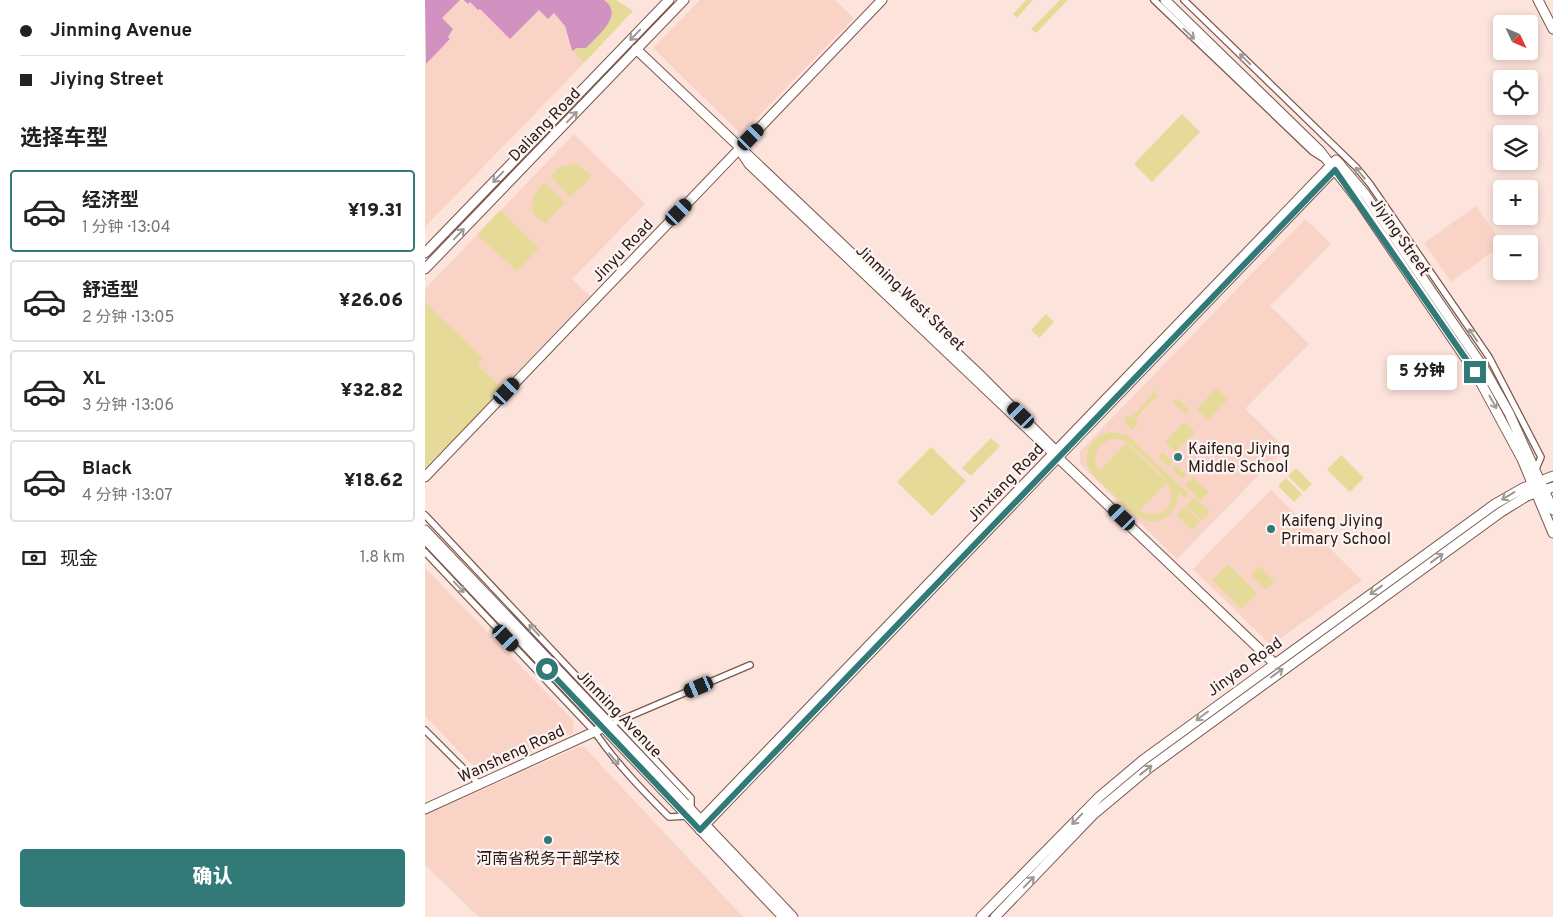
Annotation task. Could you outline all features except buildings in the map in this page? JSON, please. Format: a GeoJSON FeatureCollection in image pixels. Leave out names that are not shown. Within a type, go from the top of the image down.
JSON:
{"type":"FeatureCollection","features":[{"type":"Feature","properties":{"kind":"street","name":"Daliang Road"},"geometry":{"type":"LineString","coordinates":[[425,253],[669,0]]}},
{"type":"Feature","properties":{"kind":"street","name":"Daliang Road"},"geometry":{"type":"LineString","coordinates":[[425,269],[684,0]]}},
{"type":"Feature","properties":{"kind":"street","name":"Jinyu Road"},"geometry":{"type":"LineString","coordinates":[[425,476],[882,0]]}},
{"type":"Feature","properties":{"kind":"street"},"geometry":{"type":"LineString","coordinates":[[1154,0],[1313,152],[1336,165]]}},
{"type":"Feature","properties":{"kind":"street","name":"Jiying Street"},"geometry":{"type":"LineString","coordinates":[[1165,0],[1336,165],[1475,372],[1536,482],[1544,489],[1553,510]]}},
{"type":"Feature","properties":{"kind":"street","name":"Jiying Street"},"geometry":{"type":"LineString","coordinates":[[1173,0],[1365,194],[1483,367],[1509,413],[1536,469],[1536,482]]}},
{"type":"Feature","properties":{"kind":"street"},"geometry":{"type":"LineString","coordinates":[[1184,0],[1356,167],[1370,184],[1489,357],[1541,457],[1536,469]]}},
{"type":"Feature","properties":{"kind":"street"},"geometry":{"type":"LineString","coordinates":[[1538,0],[1553,28]]}},
{"type":"Feature","properties":{"kind":"street","name":"Jinming West Street"},"geometry":{"type":"LineString","coordinates":[[636,49],[739,149],[753,158],[972,367],[1067,464],[1274,663]]}},
{"type":"Feature","properties":{"kind":"street","name":"Jinxiang Road"},"geometry":{"type":"LineString","coordinates":[[701,825],[1336,165]]}},
{"type":"Feature","properties":{"kind":"street","name":"Jinyao Road"},"geometry":{"type":"LineString","coordinates":[[981,917],[1114,783],[1274,663],[1500,501],[1536,482],[1553,476]]}},
{"type":"Feature","properties":{"kind":"street","name":"Jiying Street"},"geometry":{"type":"LineString","coordinates":[[1544,489],[1553,533]]}},
{"type":"Feature","properties":{"kind":"street","name":"Jinyao Road"},"geometry":{"type":"LineString","coordinates":[[995,917],[1095,814],[1131,782],[1259,686],[1493,518],[1544,489]]}},
{"type":"Feature","properties":{"kind":"street"},"geometry":{"type":"LineString","coordinates":[[425,516],[691,798],[689,813],[669,817],[611,756],[602,728],[425,552]]}},
{"type":"Feature","properties":{"kind":"street","name":"Jinming Avenue"},"geometry":{"type":"LineString","coordinates":[[425,530],[602,728]]}},
{"type":"Feature","properties":{"kind":"street","name":"Jinming Avenue"},"geometry":{"type":"LineString","coordinates":[[425,539],[602,728],[793,917]]}},
{"type":"Feature","properties":{"kind":"street"},"geometry":{"type":"LineString","coordinates":[[602,728],[750,665]]}},
{"type":"Feature","properties":{"kind":"street","name":"Wansheng Road"},"geometry":{"type":"LineString","coordinates":[[425,808],[602,728]]}},
{"type":"Feature","properties":{"kind":"street"},"geometry":{"type":"LineString","coordinates":[[425,730],[479,784]]}},
{"type":"Feature","properties":{"kind":"street","name":"Jinming Avenue"},"geometry":{"type":"LineString","coordinates":[[701,825],[783,917]]}},
{"type":"Feature","properties":{"kind":"shaded area"},"geometry":{"type":"Polygon","coordinates":[[[425,0],[460,0],[442,18],[453,29],[448,37],[450,39],[426,64],[425,0]]]}},
{"type":"Feature","properties":{"kind":"shaded area"},"geometry":{"type":"Polygon","coordinates":[[[460,0],[468,4],[470,2],[479,9],[539,10],[554,13],[565,26],[570,49],[584,63],[425,227],[425,63],[450,40],[442,18],[460,0]]]}},
{"type":"Feature","properties":{"kind":"shaded area"},"geometry":{"type":"Polygon","coordinates":[[[463,0],[604,0],[610,6],[612,12],[607,25],[586,48],[577,48],[572,51],[565,26],[554,13],[548,19],[539,10],[510,39],[480,9],[478,10],[470,2],[468,4],[463,0]]]}},
{"type":"Feature","properties":{"kind":"shaded area"},"geometry":{"type":"Polygon","coordinates":[[[604,0],[616,0],[633,11],[584,63],[572,51],[581,47],[607,3],[604,0]]]}},
{"type":"Feature","properties":{"kind":"shaded area"},"geometry":{"type":"Polygon","coordinates":[[[700,0],[835,0],[854,18],[741,134],[653,48],[700,0]]]}},
{"type":"Feature","properties":{"kind":"shaded area"},"geometry":{"type":"Polygon","coordinates":[[[1026,0],[1033,0],[1017,18],[1013,14],[1026,0]]]}},
{"type":"Feature","properties":{"kind":"shaded area"},"geometry":{"type":"Polygon","coordinates":[[[1060,0],[1068,0],[1036,33],[1031,29],[1060,0]]]}},
{"type":"Feature","properties":{"kind":"shaded area"},"geometry":{"type":"Polygon","coordinates":[[[1182,114],[1200,132],[1152,182],[1134,164],[1182,114]]]}},
{"type":"Feature","properties":{"kind":"shaded area"},"geometry":{"type":"Polygon","coordinates":[[[574,134],[645,204],[572,279],[590,296],[503,389],[477,364],[483,358],[425,302],[425,289],[574,134]]]}},
{"type":"Feature","properties":{"kind":"shaded area"},"geometry":{"type":"Polygon","coordinates":[[[575,163],[591,175],[591,178],[570,197],[551,176],[560,167],[575,163]]]}},
{"type":"Feature","properties":{"kind":"shaded area"},"geometry":{"type":"Polygon","coordinates":[[[545,183],[565,203],[545,224],[534,214],[532,200],[536,192],[545,183]]]}},
{"type":"Feature","properties":{"kind":"shaded area"},"geometry":{"type":"Polygon","coordinates":[[[1476,206],[1497,235],[1493,235],[1493,251],[1451,282],[1424,243],[1476,206]]]}},
{"type":"Feature","properties":{"kind":"shaded area"},"geometry":{"type":"Polygon","coordinates":[[[500,210],[539,248],[517,271],[477,235],[500,210]]]}},
{"type":"Feature","properties":{"kind":"shaded area","name":"Kaifeng Jiying Middle School"},"geometry":{"type":"Polygon","coordinates":[[[1305,219],[1331,244],[1270,306],[1309,344],[1245,409],[1285,448],[1177,559],[1080,464],[1080,451],[1305,219]]]}},
{"type":"Feature","properties":{"kind":"shaded area"},"geometry":{"type":"Polygon","coordinates":[[[425,302],[483,358],[478,365],[503,389],[425,468],[425,302]]]}},
{"type":"Feature","properties":{"kind":"shaded area"},"geometry":{"type":"Polygon","coordinates":[[[1046,314],[1054,322],[1039,338],[1031,330],[1046,314]]]}},
{"type":"Feature","properties":{"kind":"shaded area"},"geometry":{"type":"Polygon","coordinates":[[[1216,388],[1228,399],[1208,420],[1197,409],[1216,388]]]}},
{"type":"Feature","properties":{"kind":"shaded area"},"geometry":{"type":"Polygon","coordinates":[[[1152,390],[1158,395],[1135,419],[1139,423],[1132,430],[1125,423],[1127,415],[1131,418],[1153,394],[1152,390]]]}},
{"type":"Feature","properties":{"kind":"shaded area"},"geometry":{"type":"Polygon","coordinates":[[[1177,398],[1189,410],[1185,414],[1173,402],[1177,398]]]}},
{"type":"Feature","properties":{"kind":"shaded area"},"geometry":{"type":"Polygon","coordinates":[[[1185,422],[1195,432],[1175,452],[1165,442],[1185,422]]]}},
{"type":"Feature","properties":{"kind":"shaded area"},"geometry":{"type":"Polygon","coordinates":[[[1111,432],[1127,435],[1189,494],[1185,498],[1179,493],[1178,500],[1171,513],[1160,520],[1146,520],[1135,515],[1096,478],[1088,466],[1087,453],[1090,447],[1104,434],[1111,432]],[[1118,439],[1106,441],[1098,448],[1095,458],[1098,470],[1100,471],[1126,443],[1165,480],[1151,464],[1125,441],[1118,439]],[[1167,482],[1140,510],[1115,487],[1141,511],[1155,514],[1163,511],[1170,503],[1171,494],[1167,482]]]}},
{"type":"Feature","properties":{"kind":"shaded area"},"geometry":{"type":"Polygon","coordinates":[[[991,438],[1000,446],[971,476],[962,468],[991,438]]]}},
{"type":"Feature","properties":{"kind":"shaded area"},"geometry":{"type":"Polygon","coordinates":[[[931,447],[966,481],[932,516],[897,482],[931,447]]]}},
{"type":"Feature","properties":{"kind":"shaded area"},"geometry":{"type":"Polygon","coordinates":[[[1163,452],[1173,462],[1168,467],[1158,457],[1163,452]]]}},
{"type":"Feature","properties":{"kind":"shaded area"},"geometry":{"type":"Polygon","coordinates":[[[1341,455],[1364,478],[1350,492],[1327,470],[1341,455]]]}},
{"type":"Feature","properties":{"kind":"shaded area"},"geometry":{"type":"Polygon","coordinates":[[[1176,465],[1186,475],[1182,479],[1171,469],[1176,465]]]}},
{"type":"Feature","properties":{"kind":"shaded area"},"geometry":{"type":"Polygon","coordinates":[[[1296,468],[1312,484],[1304,492],[1288,476],[1296,468]]]}},
{"type":"Feature","properties":{"kind":"shaded area"},"geometry":{"type":"Polygon","coordinates":[[[1193,477],[1209,492],[1200,501],[1185,485],[1193,477]]]}},
{"type":"Feature","properties":{"kind":"shaded area"},"geometry":{"type":"Polygon","coordinates":[[[1286,478],[1302,494],[1294,502],[1278,486],[1286,478]]]}},
{"type":"Feature","properties":{"kind":"shaded area","name":"Kaifeng Jiying Primary School"},"geometry":{"type":"Polygon","coordinates":[[[1271,490],[1362,580],[1271,645],[1193,569],[1271,490]]]}},
{"type":"Feature","properties":{"kind":"shaded area"},"geometry":{"type":"Polygon","coordinates":[[[1194,497],[1210,512],[1202,521],[1186,506],[1194,497]]]}},
{"type":"Feature","properties":{"kind":"shaded area"},"geometry":{"type":"Polygon","coordinates":[[[1185,507],[1200,522],[1192,530],[1177,515],[1185,507]]]}},
{"type":"Feature","properties":{"kind":"shaded area"},"geometry":{"type":"Polygon","coordinates":[[[1228,564],[1257,593],[1241,609],[1212,580],[1228,564]]]}},
{"type":"Feature","properties":{"kind":"shaded area"},"geometry":{"type":"Polygon","coordinates":[[[1259,566],[1274,581],[1266,590],[1251,575],[1259,566]]]}},
{"type":"Feature","properties":{"kind":"shaded area"},"geometry":{"type":"Polygon","coordinates":[[[425,568],[574,721],[573,733],[486,773],[479,772],[425,716],[425,568]]]}},
{"type":"Feature","properties":{"kind":"shaded area","name":"河南省税务干部学校"},"geometry":{"type":"Polygon","coordinates":[[[581,746],[585,748],[743,917],[479,917],[425,865],[425,815],[581,746]]]}},
{"type":"Feature","properties":{"kind":"place","name":"Kaifeng Jiying Middle School"},"geometry":{"type":"Point","coordinates":[1178,457]}},
{"type":"Feature","properties":{"kind":"place","name":"Kaifeng Jiying Primary School"},"geometry":{"type":"Point","coordinates":[1271,529]}},
{"type":"Feature","properties":{"kind":"place","name":"河南省税务干部学校"},"geometry":{"type":"Point","coordinates":[548,840]}},
{"type":"Feature","properties":{"kind":"route"},"geometry":{"type":"LineString","coordinates":[[547,669],[700,830],[1335,170],[1358,200],[1475,372]]}}]}
